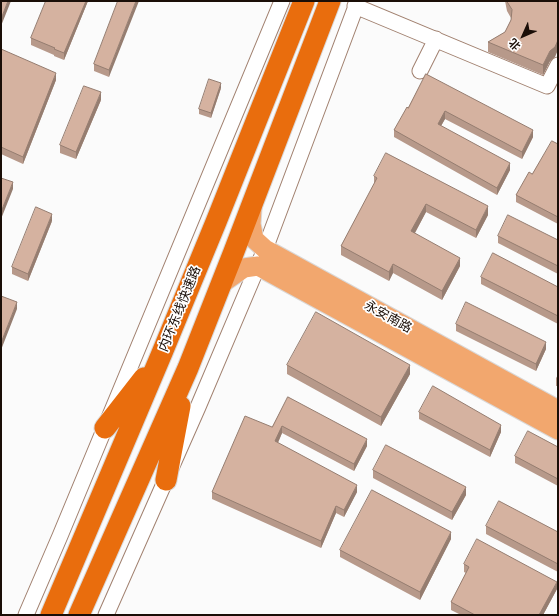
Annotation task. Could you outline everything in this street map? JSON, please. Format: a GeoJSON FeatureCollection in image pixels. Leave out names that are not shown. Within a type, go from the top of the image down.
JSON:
{"type":"FeatureCollection","features":[{"type":"Feature","properties":{"kind":"highway","name":"内环东线快速路"},"geometry":{"type":"LineString","coordinates":[[51,615],[216,222],[304,1]]}},
{"type":"Feature","properties":{"kind":"highway"},"geometry":{"type":"LineString","coordinates":[[79,615],[188,368],[330,1]]}},
{"type":"Feature","properties":{"kind":"highway"},"geometry":{"type":"LineString","coordinates":[[105,428],[162,353]]}},
{"type":"Feature","properties":{"kind":"highway"},"geometry":{"type":"LineString","coordinates":[[166,480],[188,368]]}},
{"type":"Feature","properties":{"kind":"main road","name":"永安南路"},"geometry":{"type":"LineString","coordinates":[[252,201],[251,224],[254,239],[262,258],[558,430]]}},
{"type":"Feature","properties":{"kind":"main road","name":"永安南路"},"geometry":{"type":"LineString","coordinates":[[262,258],[558,410]]}},
{"type":"Feature","properties":{"kind":"main road"},"geometry":{"type":"LineString","coordinates":[[221,284],[262,258]]}},
{"type":"Feature","properties":{"kind":"street"},"geometry":{"type":"LineString","coordinates":[[26,615],[282,1]]}},
{"type":"Feature","properties":{"kind":"street"},"geometry":{"type":"LineString","coordinates":[[106,615],[262,258],[356,4],[547,86],[558,65]]}},
{"type":"Feature","properties":{"kind":"street"},"geometry":{"type":"LineString","coordinates":[[420,71],[436,39]]}},
{"type":"Feature","properties":{"kind":"building"},"geometry":{"type":"Polygon","coordinates":[[[1,1],[8,1],[1,19],[1,1]]]}},
{"type":"Feature","properties":{"kind":"building"},"geometry":{"type":"Polygon","coordinates":[[[46,1],[86,1],[64,53],[31,38],[46,1]]]}},
{"type":"Feature","properties":{"kind":"building"},"geometry":{"type":"Polygon","coordinates":[[[118,1],[136,1],[109,70],[94,64],[118,1]]]}},
{"type":"Feature","properties":{"kind":"building"},"geometry":{"type":"Polygon","coordinates":[[[507,1],[558,1],[558,40],[555,47],[550,51],[543,65],[488,42],[505,32],[511,20],[512,10],[507,1]]]}},
{"type":"Feature","properties":{"kind":"building"},"geometry":{"type":"Polygon","coordinates":[[[1,49],[56,73],[23,157],[1,147],[1,49]]]}},
{"type":"Feature","properties":{"kind":"building"},"geometry":{"type":"Polygon","coordinates":[[[426,74],[533,130],[522,152],[445,111],[438,124],[510,163],[497,188],[394,130],[407,107],[408,108],[426,74]]]}},
{"type":"Feature","properties":{"kind":"building"},"geometry":{"type":"Polygon","coordinates":[[[209,79],[221,83],[211,113],[199,109],[209,79]]]}},
{"type":"Feature","properties":{"kind":"building"},"geometry":{"type":"Polygon","coordinates":[[[84,86],[101,92],[76,152],[60,145],[84,86]]]}},
{"type":"Feature","properties":{"kind":"building"},"geometry":{"type":"Polygon","coordinates":[[[552,141],[558,144],[558,217],[516,195],[529,172],[532,174],[552,141]]]}},
{"type":"Feature","properties":{"kind":"building"},"geometry":{"type":"Polygon","coordinates":[[[386,153],[488,206],[476,230],[426,204],[411,231],[460,258],[442,291],[393,264],[389,272],[341,246],[377,178],[374,176],[386,153]]]}},
{"type":"Feature","properties":{"kind":"building"},"geometry":{"type":"Polygon","coordinates":[[[1,178],[13,182],[1,212],[1,178]]]}},
{"type":"Feature","properties":{"kind":"building"},"geometry":{"type":"Polygon","coordinates":[[[36,207],[52,214],[28,274],[12,267],[36,207]]]}},
{"type":"Feature","properties":{"kind":"building"},"geometry":{"type":"Polygon","coordinates":[[[508,215],[558,240],[558,266],[498,236],[508,215]]]}},
{"type":"Feature","properties":{"kind":"building"},"geometry":{"type":"Polygon","coordinates":[[[493,253],[558,287],[558,316],[481,277],[493,253]]]}},
{"type":"Feature","properties":{"kind":"building"},"geometry":{"type":"Polygon","coordinates":[[[1,296],[17,302],[1,343],[1,296]]]}},
{"type":"Feature","properties":{"kind":"building"},"geometry":{"type":"Polygon","coordinates":[[[466,302],[546,342],[536,364],[456,324],[466,302]]]}},
{"type":"Feature","properties":{"kind":"building"},"geometry":{"type":"Polygon","coordinates":[[[316,312],[410,365],[381,417],[287,365],[316,312]]]}},
{"type":"Feature","properties":{"kind":"building"},"geometry":{"type":"Polygon","coordinates":[[[433,386],[501,425],[490,450],[419,412],[433,386]]]}},
{"type":"Feature","properties":{"kind":"building"},"geometry":{"type":"Polygon","coordinates":[[[288,397],[367,439],[354,464],[282,426],[275,441],[357,485],[344,510],[336,506],[321,541],[212,492],[245,416],[272,427],[288,397]]]}},
{"type":"Feature","properties":{"kind":"building"},"geometry":{"type":"Polygon","coordinates":[[[528,431],[558,447],[558,479],[515,456],[528,431]]]}},
{"type":"Feature","properties":{"kind":"building"},"geometry":{"type":"Polygon","coordinates":[[[386,445],[466,487],[452,512],[373,470],[386,445]]]}},
{"type":"Feature","properties":{"kind":"building"},"geometry":{"type":"Polygon","coordinates":[[[372,490],[451,532],[420,592],[340,550],[372,490]]]}},
{"type":"Feature","properties":{"kind":"building"},"geometry":{"type":"Polygon","coordinates":[[[499,501],[558,532],[558,564],[486,526],[499,501]]]}},
{"type":"Feature","properties":{"kind":"building"},"geometry":{"type":"Polygon","coordinates":[[[477,539],[557,582],[539,615],[475,615],[451,602],[469,567],[464,564],[477,539]]]}}]}
